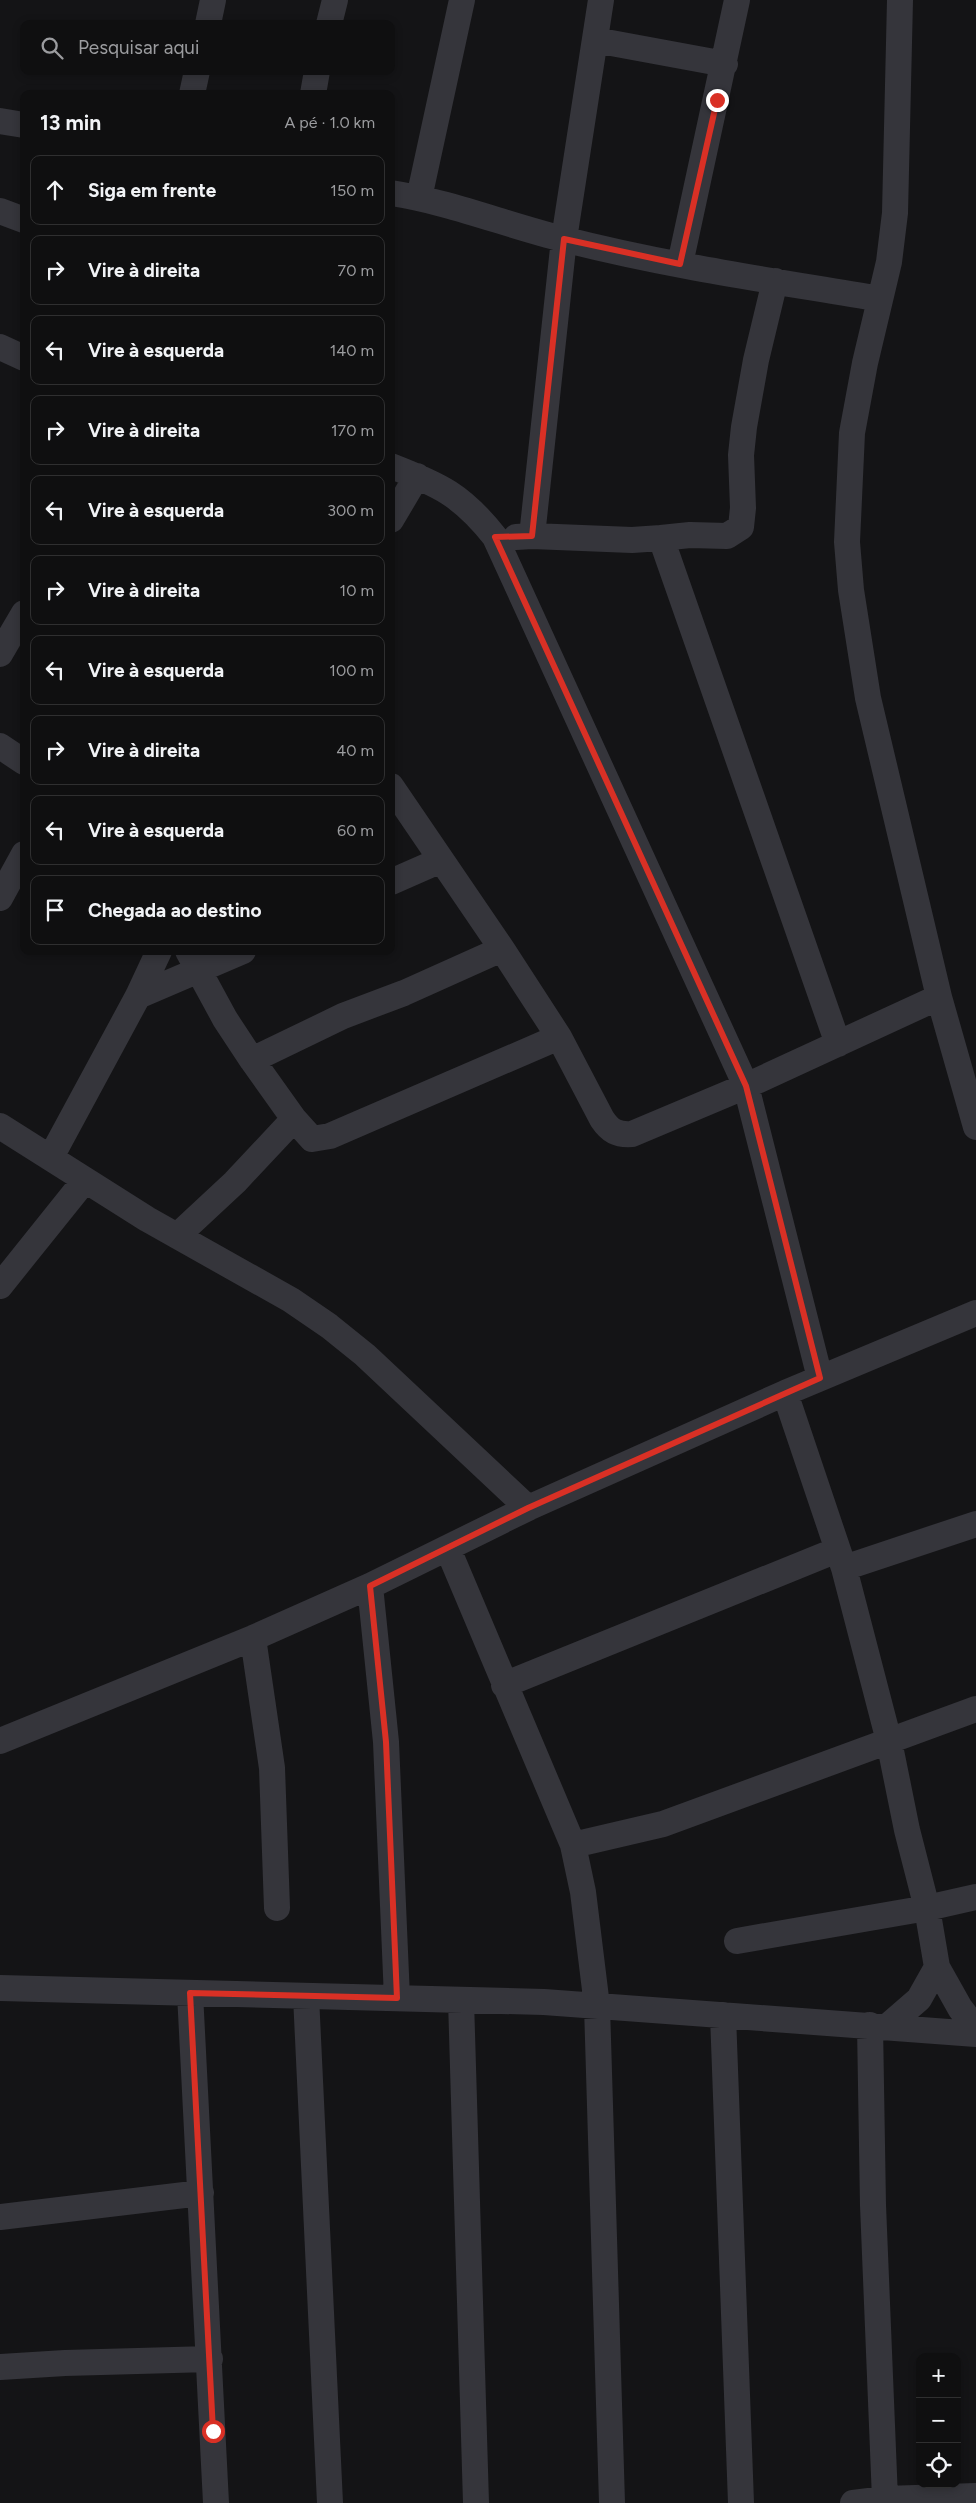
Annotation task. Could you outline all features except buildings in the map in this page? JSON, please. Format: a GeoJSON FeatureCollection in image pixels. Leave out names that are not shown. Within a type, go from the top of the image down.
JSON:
{"type":"FeatureCollection","features":[{"type":"Feature","properties":{"kind":"street"},"geometry":{"type":"LineString","coordinates":[[209,20],[213,0]]}},
{"type":"Feature","properties":{"kind":"street"},"geometry":{"type":"LineString","coordinates":[[330,20],[335,0]]}},
{"type":"Feature","properties":{"kind":"street"},"geometry":{"type":"LineString","coordinates":[[419,198],[462,0]]}},
{"type":"Feature","properties":{"kind":"street"},"geometry":{"type":"LineString","coordinates":[[532,536],[564,239],[601,0]]}},
{"type":"Feature","properties":{"kind":"street"},"geometry":{"type":"LineString","coordinates":[[680,264],[725,64],[737,0]]}},
{"type":"Feature","properties":{"kind":"street"},"geometry":{"type":"LineString","coordinates":[[900,0],[895,213],[889,262],[852,433],[847,503],[851,590],[868,698],[939,997],[976,1128]]}},
{"type":"Feature","properties":{"kind":"street"},"geometry":{"type":"LineString","coordinates":[[595,40],[725,64]]}},
{"type":"Feature","properties":{"kind":"street"},"geometry":{"type":"LineString","coordinates":[[193,90],[196,75]]}},
{"type":"Feature","properties":{"kind":"street"},"geometry":{"type":"LineString","coordinates":[[314,90],[316,75]]}},
{"type":"Feature","properties":{"kind":"street"},"geometry":{"type":"LineString","coordinates":[[0,121],[20,124]]}},
{"type":"Feature","properties":{"kind":"street"},"geometry":{"type":"LineString","coordinates":[[395,194],[419,198],[564,239],[680,264],[880,299]]}},
{"type":"Feature","properties":{"kind":"street"},"geometry":{"type":"LineString","coordinates":[[0,211],[20,218]]}},
{"type":"Feature","properties":{"kind":"street"},"geometry":{"type":"LineString","coordinates":[[495,537],[532,536],[632,540],[690,535],[727,536],[741,527],[743,508],[741,455],[744,427],[756,360],[775,281]]}},
{"type":"Feature","properties":{"kind":"street"},"geometry":{"type":"LineString","coordinates":[[0,347],[20,356]]}},
{"type":"Feature","properties":{"kind":"street"},"geometry":{"type":"LineString","coordinates":[[395,468],[457,496],[478,515],[495,537],[746,1086],[820,1378]]}},
{"type":"Feature","properties":{"kind":"street"},"geometry":{"type":"LineString","coordinates":[[395,513],[417,476]]}},
{"type":"Feature","properties":{"kind":"street"},"geometry":{"type":"LineString","coordinates":[[661,538],[838,1044]]}},
{"type":"Feature","properties":{"kind":"street"},"geometry":{"type":"LineString","coordinates":[[0,654],[20,620]]}},
{"type":"Feature","properties":{"kind":"street"},"geometry":{"type":"LineString","coordinates":[[0,746],[20,759]]}},
{"type":"Feature","properties":{"kind":"street"},"geometry":{"type":"LineString","coordinates":[[395,792],[502,949],[559,1037],[606,1126],[616,1133],[632,1134],[746,1086],[939,997]]}},
{"type":"Feature","properties":{"kind":"street"},"geometry":{"type":"LineString","coordinates":[[395,880],[441,860]]}},
{"type":"Feature","properties":{"kind":"street"},"geometry":{"type":"LineString","coordinates":[[0,898],[20,861]]}},
{"type":"Feature","properties":{"kind":"street"},"geometry":{"type":"LineString","coordinates":[[252,1060],[344,1016],[404,993],[502,949]]}},
{"type":"Feature","properties":{"kind":"street"},"geometry":{"type":"LineString","coordinates":[[51,1157],[138,996],[157,955]]}},
{"type":"Feature","properties":{"kind":"street"},"geometry":{"type":"LineString","coordinates":[[138,996],[194,961],[223,955]]}},
{"type":"Feature","properties":{"kind":"street"},"geometry":{"type":"LineString","coordinates":[[194,961],[225,1019],[252,1060],[294,1119],[312,1139],[324,1138],[559,1037]]}},
{"type":"Feature","properties":{"kind":"street"},"geometry":{"type":"LineString","coordinates":[[177,1236],[235,1182],[294,1119]]}},
{"type":"Feature","properties":{"kind":"street"},"geometry":{"type":"LineString","coordinates":[[0,1126],[177,1236],[291,1300],[351,1343],[528,1508]]}},
{"type":"Feature","properties":{"kind":"street"},"geometry":{"type":"LineString","coordinates":[[0,1286],[85,1180]]}},
{"type":"Feature","properties":{"kind":"street"},"geometry":{"type":"LineString","coordinates":[[0,1742],[253,1638],[370,1586],[528,1508],[785,1393],[976,1313]]}},
{"type":"Feature","properties":{"kind":"street"},"geometry":{"type":"LineString","coordinates":[[785,1393],[841,1559],[889,1741],[907,1830],[927,1908],[937,1967],[960,2008],[976,2028]]}},
{"type":"Feature","properties":{"kind":"street"},"geometry":{"type":"LineString","coordinates":[[504,1684],[841,1559],[976,1524]]}},
{"type":"Feature","properties":{"kind":"street"},"geometry":{"type":"LineString","coordinates":[[448,1549],[573,1844],[583,1892],[596,2006],[612,2503]]}},
{"type":"Feature","properties":{"kind":"street"},"geometry":{"type":"LineString","coordinates":[[370,1586],[386,1742],[397,1998]]}},
{"type":"Feature","properties":{"kind":"street"},"geometry":{"type":"LineString","coordinates":[[253,1638],[274,1785],[277,1908]]}},
{"type":"Feature","properties":{"kind":"street"},"geometry":{"type":"LineString","coordinates":[[573,1844],[663,1824],[976,1709]]}},
{"type":"Feature","properties":{"kind":"street"},"geometry":{"type":"LineString","coordinates":[[736,1941],[927,1908],[976,1897]]}},
{"type":"Feature","properties":{"kind":"street"},"geometry":{"type":"LineString","coordinates":[[879,2025],[919,1999],[937,1967]]}},
{"type":"Feature","properties":{"kind":"street"},"geometry":{"type":"LineString","coordinates":[[0,1988],[397,1998],[596,2006],[879,2025],[976,2034]]}},
{"type":"Feature","properties":{"kind":"street"},"geometry":{"type":"LineString","coordinates":[[190,1993],[216,2503]]}},
{"type":"Feature","properties":{"kind":"street"},"geometry":{"type":"LineString","coordinates":[[306,1996],[330,2503]]}},
{"type":"Feature","properties":{"kind":"street"},"geometry":{"type":"LineString","coordinates":[[461,2000],[476,2503]]}},
{"type":"Feature","properties":{"kind":"street"},"geometry":{"type":"LineString","coordinates":[[723,2015],[741,2503]]}},
{"type":"Feature","properties":{"kind":"street"},"geometry":{"type":"LineString","coordinates":[[879,2025],[873,2205],[887,2501]]}},
{"type":"Feature","properties":{"kind":"street"},"geometry":{"type":"LineString","coordinates":[[0,2217],[201,2193]]}},
{"type":"Feature","properties":{"kind":"street"},"geometry":{"type":"LineString","coordinates":[[0,2368],[65,2363],[210,2359]]}},
{"type":"Feature","properties":{"kind":"street"},"geometry":{"type":"LineString","coordinates":[[854,2503],[970,2498]]}},
{"type":"Feature","properties":{"kind":"route"},"geometry":{"type":"LineString","coordinates":[[213,2431],[190,1993],[397,1998],[386,1742],[370,1586],[528,1508],[820,1378],[746,1086],[495,537],[532,536],[564,239],[680,264],[717,100]]}}]}
